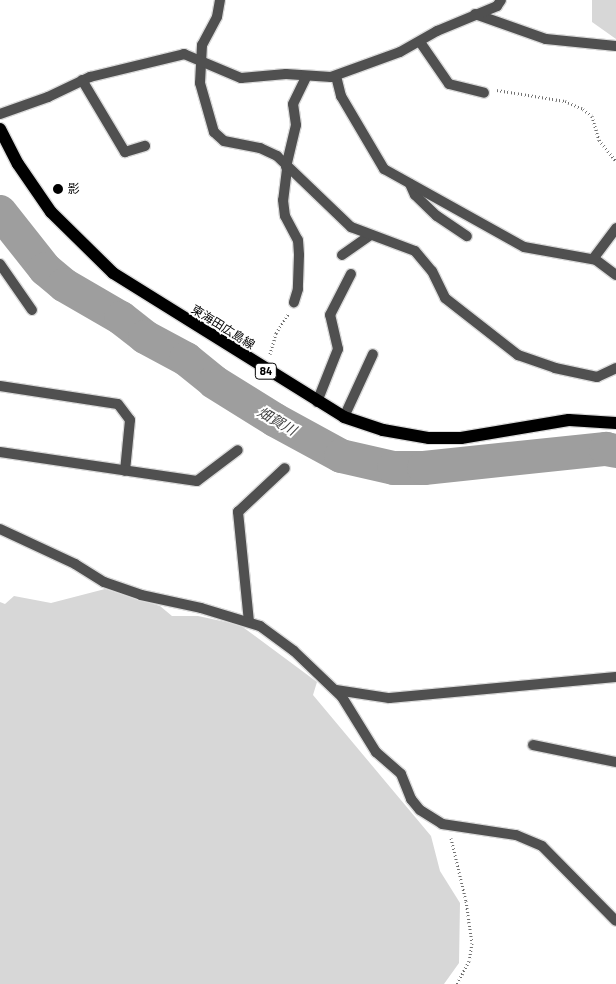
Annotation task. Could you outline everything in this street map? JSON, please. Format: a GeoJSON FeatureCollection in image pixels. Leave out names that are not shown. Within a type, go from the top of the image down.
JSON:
{"type":"FeatureCollection","features":[{"type":"Feature","properties":{"kind":"main road","name":"東海田広島線"},"geometry":{"type":"LineString","coordinates":[[0,129],[18,164],[51,212],[113,272],[317,402],[344,417],[382,430],[445,438],[461,438],[570,420],[616,423]]}},
{"type":"Feature","properties":{"kind":"street"},"geometry":{"type":"LineString","coordinates":[[220,0],[217,17],[202,45],[202,93],[214,132],[237,145],[260,148],[277,156],[287,168],[302,178],[351,227],[415,251],[432,271],[445,298],[518,355],[555,368],[597,377],[616,368]]}},
{"type":"Feature","properties":{"kind":"street"},"geometry":{"type":"LineString","coordinates":[[0,114],[48,97],[82,80],[184,54],[202,60],[225,74],[241,78],[286,74],[306,77],[336,76],[420,42],[475,14],[497,6],[501,0]]}},
{"type":"Feature","properties":{"kind":"street"},"geometry":{"type":"LineString","coordinates":[[475,14],[546,40],[616,46]]}},
{"type":"Feature","properties":{"kind":"street"},"geometry":{"type":"LineString","coordinates":[[420,42],[449,84],[484,93]]}},
{"type":"Feature","properties":{"kind":"street"},"geometry":{"type":"LineString","coordinates":[[336,76],[341,96],[377,161],[384,169],[524,247],[593,259],[616,275]]}},
{"type":"Feature","properties":{"kind":"street"},"geometry":{"type":"LineString","coordinates":[[294,302],[298,289],[298,240],[286,216],[283,200],[287,168],[296,125],[293,104],[306,77]]}},
{"type":"Feature","properties":{"kind":"street"},"geometry":{"type":"LineString","coordinates":[[82,80],[126,152],[146,146]]}},
{"type":"Feature","properties":{"kind":"street"},"geometry":{"type":"LineString","coordinates":[[410,184],[415,195],[437,216],[466,236]]}},
{"type":"Feature","properties":{"kind":"street"},"geometry":{"type":"LineString","coordinates":[[593,259],[616,228]]}},
{"type":"Feature","properties":{"kind":"street"},"geometry":{"type":"LineString","coordinates":[[342,255],[372,235]]}},
{"type":"Feature","properties":{"kind":"street"},"geometry":{"type":"LineString","coordinates":[[0,264],[32,310]]}},
{"type":"Feature","properties":{"kind":"street"},"geometry":{"type":"LineString","coordinates":[[317,402],[338,349],[330,316],[351,274]]}},
{"type":"Feature","properties":{"kind":"street"},"geometry":{"type":"LineString","coordinates":[[344,417],[373,354]]}},
{"type":"Feature","properties":{"kind":"street"},"geometry":{"type":"LineString","coordinates":[[0,386],[118,404],[130,420],[125,471]]}},
{"type":"Feature","properties":{"kind":"street"},"geometry":{"type":"LineString","coordinates":[[0,452],[197,481],[238,450]]}},
{"type":"Feature","properties":{"kind":"street"},"geometry":{"type":"LineString","coordinates":[[249,622],[238,512],[285,468]]}},
{"type":"Feature","properties":{"kind":"street"},"geometry":{"type":"LineString","coordinates":[[0,528],[75,564],[104,582],[141,595],[249,622],[280,639],[336,690],[376,752],[401,774],[411,799],[420,810],[442,824],[516,835],[542,846],[616,921]]}},
{"type":"Feature","properties":{"kind":"street"},"geometry":{"type":"LineString","coordinates":[[336,690],[389,698],[616,677]]}},
{"type":"Feature","properties":{"kind":"street"},"geometry":{"type":"LineString","coordinates":[[533,745],[616,762]]}},
{"type":"Feature","properties":{"kind":"path"},"geometry":{"type":"LineString","coordinates":[[484,93],[492,90],[536,95],[565,101],[583,109],[592,116],[600,140],[616,161]]}},
{"type":"Feature","properties":{"kind":"path"},"geometry":{"type":"LineString","coordinates":[[270,372],[272,342],[294,302]]}},
{"type":"Feature","properties":{"kind":"path"},"geometry":{"type":"LineString","coordinates":[[450,825],[472,943],[469,961],[457,984]]}},
{"type":"Feature","properties":{"kind":"shaded area"},"geometry":{"type":"Polygon","coordinates":[[[592,0],[616,0],[616,39],[592,22],[592,0]]]}},
{"type":"Feature","properties":{"kind":"shaded area"},"geometry":{"type":"Polygon","coordinates":[[[105,589],[160,606],[172,616],[198,616],[240,625],[317,682],[313,695],[431,836],[440,871],[460,903],[459,963],[444,984],[0,984],[0,602],[5,604],[14,596],[51,603],[105,589]]]}},
{"type":"Feature","properties":{"kind":"waterway","name":"畑賀川"},"geometry":{"type":"LineString","coordinates":[[0,212],[45,269],[64,285],[121,318],[145,337],[186,359],[214,382],[275,420],[341,456],[394,468],[424,468],[606,449],[616,451]]}},
{"type":"Feature","properties":{"kind":"place","name":"影"},"geometry":{"type":"Point","coordinates":[58,189]}}]}
